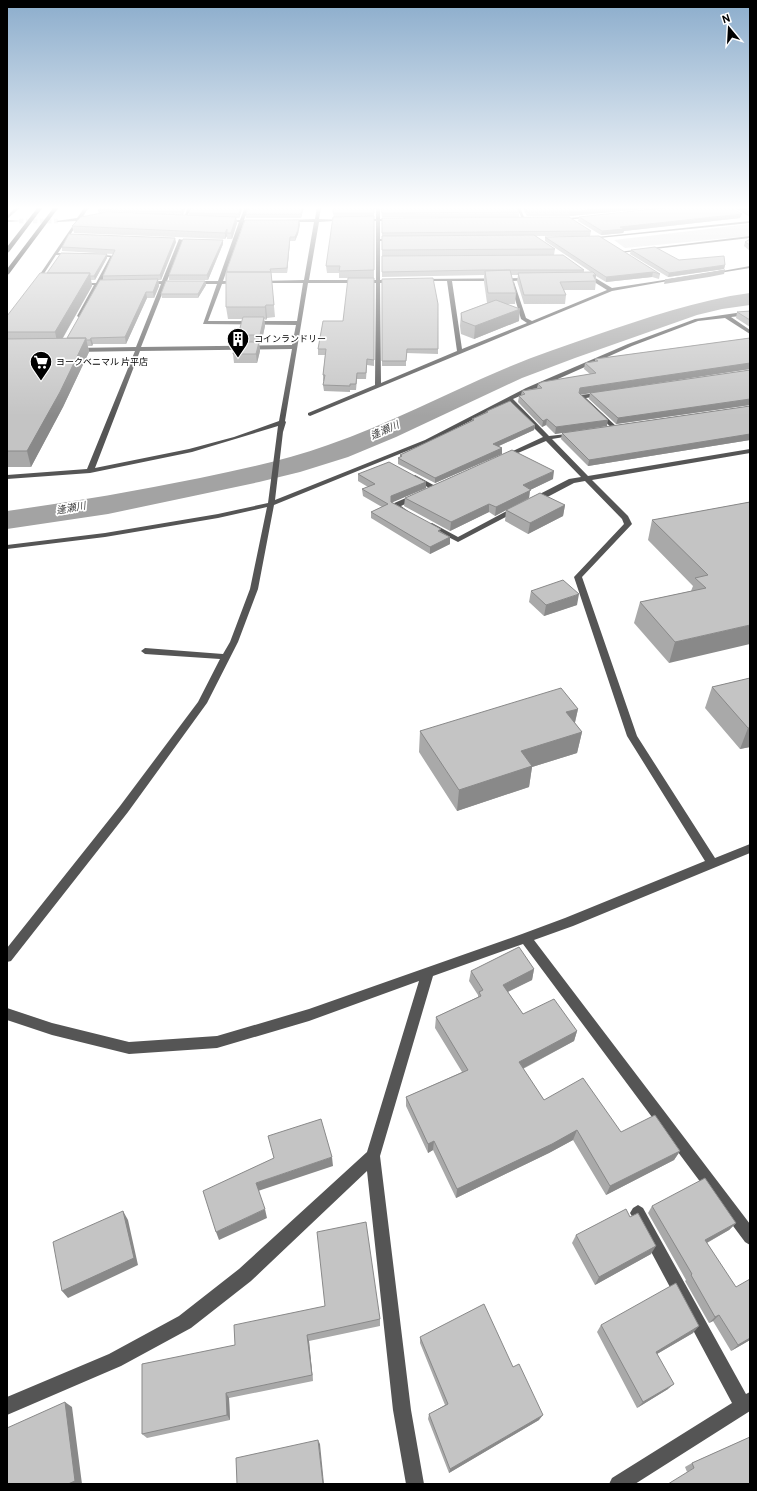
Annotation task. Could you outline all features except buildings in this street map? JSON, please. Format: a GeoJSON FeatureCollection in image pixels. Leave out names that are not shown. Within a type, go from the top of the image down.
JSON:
{"type":"FeatureCollection","features":[{"type":"Feature","properties":{"kind":"street"},"geometry":{"type":"LineString","coordinates":[[29,290],[39,277]]}},
{"type":"Feature","properties":{"kind":"street"},"geometry":{"type":"LineString","coordinates":[[76,324],[101,277]]}},
{"type":"Feature","properties":{"kind":"street"},"geometry":{"type":"LineString","coordinates":[[90,471],[167,277]]}},
{"type":"Feature","properties":{"kind":"street"},"geometry":{"type":"LineString","coordinates":[[222,277],[205,324],[299,323]]}},
{"type":"Feature","properties":{"kind":"street"},"geometry":{"type":"LineString","coordinates":[[7,958],[124,809],[202,703],[234,642],[254,589],[271,501],[280,432],[283,422],[307,277]]}},
{"type":"Feature","properties":{"kind":"street"},"geometry":{"type":"LineString","coordinates":[[378,277],[378,386]]}},
{"type":"Feature","properties":{"kind":"street"},"geometry":{"type":"LineString","coordinates":[[662,277],[668,280]]}},
{"type":"Feature","properties":{"kind":"street"},"geometry":{"type":"LineString","coordinates":[[585,279],[592,278],[611,290]]}},
{"type":"Feature","properties":{"kind":"street"},"geometry":{"type":"LineString","coordinates":[[310,414],[611,290],[685,278]]}},
{"type":"Feature","properties":{"kind":"street"},"geometry":{"type":"LineString","coordinates":[[417,280],[534,279]]}},
{"type":"Feature","properties":{"kind":"street"},"geometry":{"type":"LineString","coordinates":[[448,280],[460,352]]}},
{"type":"Feature","properties":{"kind":"street"},"geometry":{"type":"LineString","coordinates":[[512,280],[524,319],[532,323]]}},
{"type":"Feature","properties":{"kind":"street"},"geometry":{"type":"LineString","coordinates":[[251,282],[401,281]]}},
{"type":"Feature","properties":{"kind":"street"},"geometry":{"type":"LineString","coordinates":[[142,283],[244,282]]}},
{"type":"Feature","properties":{"kind":"street"},"geometry":{"type":"LineString","coordinates":[[34,284],[42,284]]}},
{"type":"Feature","properties":{"kind":"street"},"geometry":{"type":"LineString","coordinates":[[74,284],[112,284]]}},
{"type":"Feature","properties":{"kind":"street"},"geometry":{"type":"LineString","coordinates":[[7,547],[37,545],[132,531],[250,510],[271,501],[385,462],[509,399],[592,361],[677,326],[697,320],[750,313]]}},
{"type":"Feature","properties":{"kind":"street"},"geometry":{"type":"LineString","coordinates":[[726,316],[750,332]]}},
{"type":"Feature","properties":{"kind":"street"},"geometry":{"type":"LineString","coordinates":[[68,350],[295,348]]}},
{"type":"Feature","properties":{"kind":"street"},"geometry":{"type":"LineString","coordinates":[[592,361],[615,358]]}},
{"type":"Feature","properties":{"kind":"street"},"geometry":{"type":"LineString","coordinates":[[612,393],[581,397],[612,429],[623,427]]}},
{"type":"Feature","properties":{"kind":"street"},"geometry":{"type":"LineString","coordinates":[[509,399],[587,478],[625,518],[628,524],[578,577],[632,736],[713,864]]}},
{"type":"Feature","properties":{"kind":"street"},"geometry":{"type":"LineString","coordinates":[[7,477],[90,471],[190,450],[236,438],[283,422]]}},
{"type":"Feature","properties":{"kind":"street"},"geometry":{"type":"LineString","coordinates":[[498,460],[547,438],[583,433]]}},
{"type":"Feature","properties":{"kind":"street"},"geometry":{"type":"LineString","coordinates":[[408,474],[438,486],[395,506],[458,540],[572,481],[750,451]]}},
{"type":"Feature","properties":{"kind":"street"},"geometry":{"type":"LineString","coordinates":[[145,651],[226,657]]}},
{"type":"Feature","properties":{"kind":"street"},"geometry":{"type":"LineString","coordinates":[[7,1014],[52,1029],[129,1048],[217,1042],[309,1015],[525,938],[750,848]]}},
{"type":"Feature","properties":{"kind":"street"},"geometry":{"type":"LineString","coordinates":[[525,938],[750,1237]]}},
{"type":"Feature","properties":{"kind":"street"},"geometry":{"type":"LineString","coordinates":[[415,1484],[402,1410],[373,1156],[428,973]]}},
{"type":"Feature","properties":{"kind":"street"},"geometry":{"type":"LineString","coordinates":[[7,1406],[115,1360],[185,1322],[245,1275],[373,1156]]}},
{"type":"Feature","properties":{"kind":"street"},"geometry":{"type":"LineString","coordinates":[[618,1484],[746,1403],[638,1213]]}},
{"type":"Feature","properties":{"kind":"waterway","name":"逢瀬川"},"geometry":{"type":"LineString","coordinates":[[7,520],[108,505],[259,474],[290,466],[338,451],[387,431],[514,373],[567,353],[690,311],[722,303],[750,299]]}},
{"type":"Feature","properties":{"kind":"place","name":"コインランドリー"},"geometry":{"type":"Point","coordinates":[238,358]}},
{"type":"Feature","properties":{"kind":"place","name":"ヨークベニマル 片平店"},"geometry":{"type":"Point","coordinates":[41,382]}}]}
